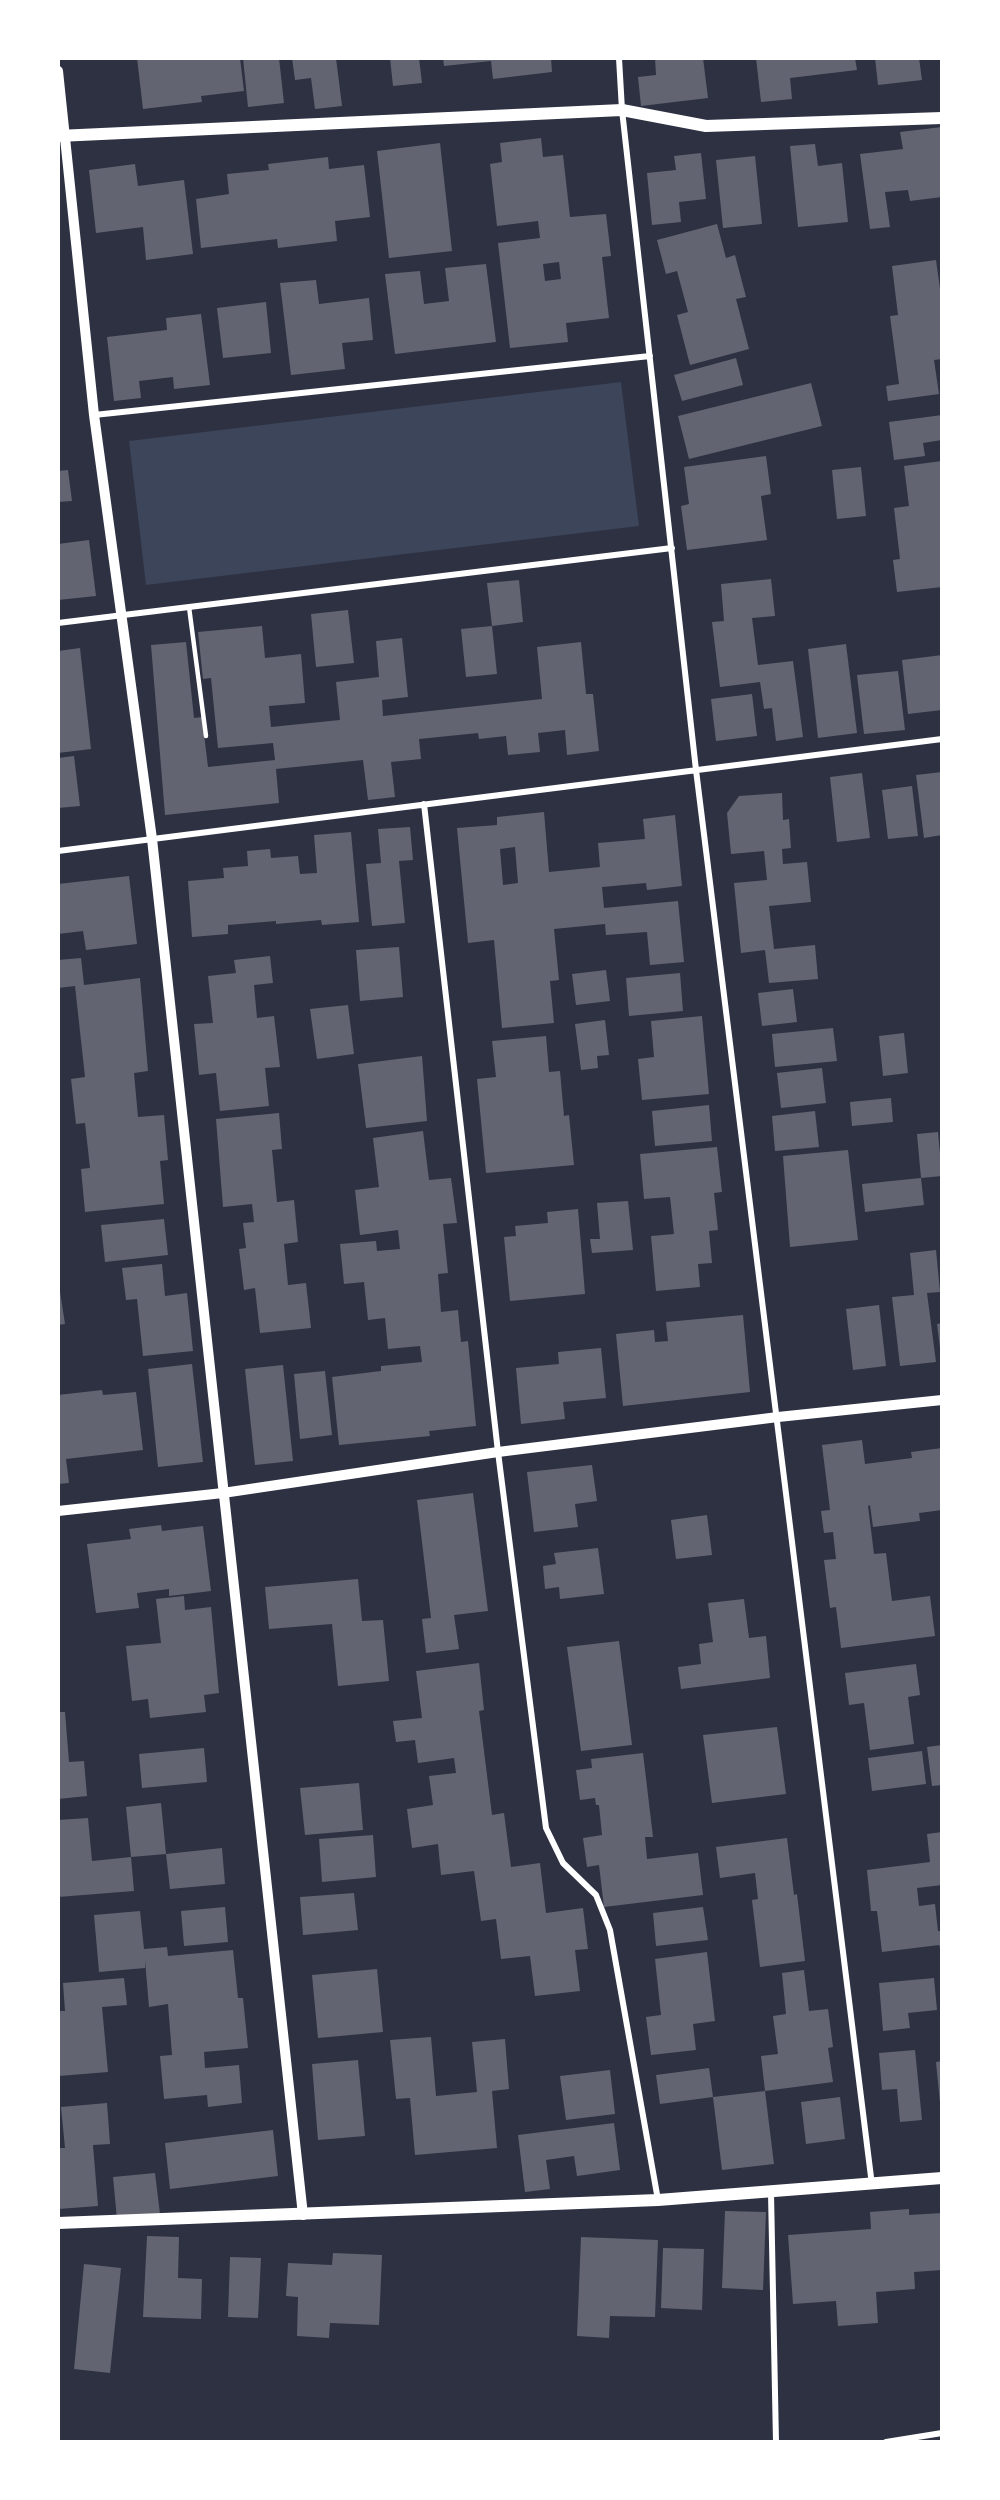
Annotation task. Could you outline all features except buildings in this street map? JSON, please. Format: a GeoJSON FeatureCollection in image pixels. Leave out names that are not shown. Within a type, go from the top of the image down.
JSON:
{"type":"FeatureCollection","features":[{"type":"Feature","properties":{"kind":"main road"},"geometry":{"type":"LineString","coordinates":[[62,135],[622,110],[706,126],[942,118]]}},
{"type":"Feature","properties":{"kind":"main road"},"geometry":{"type":"LineString","coordinates":[[59,2224],[658,2200],[872,2186],[942,2178]]}},
{"type":"Feature","properties":{"kind":"street"},"geometry":{"type":"LineString","coordinates":[[619,58],[622,110],[696,770],[872,2186]]}},
{"type":"Feature","properties":{"kind":"street"},"geometry":{"type":"LineString","coordinates":[[58,71],[62,135],[94,415],[152,839],[303,2215]]}},
{"type":"Feature","properties":{"kind":"street"},"geometry":{"type":"LineString","coordinates":[[94,415],[650,356]]}},
{"type":"Feature","properties":{"kind":"street"},"geometry":{"type":"LineString","coordinates":[[58,623],[672,548]]}},
{"type":"Feature","properties":{"kind":"street"},"geometry":{"type":"LineString","coordinates":[[58,851],[942,739]]}},
{"type":"Feature","properties":{"kind":"street"},"geometry":{"type":"LineString","coordinates":[[424,804],[498,1452],[546,1828],[563,1863],[596,1895],[610,1930],[658,2200]]}},
{"type":"Feature","properties":{"kind":"street"},"geometry":{"type":"LineString","coordinates":[[58,1511],[224,1493],[498,1452],[778,1417],[942,1400]]}},
{"type":"Feature","properties":{"kind":"street"},"geometry":{"type":"LineString","coordinates":[[771,2193],[776,2442]]}},
{"type":"Feature","properties":{"kind":"street"},"geometry":{"type":"LineString","coordinates":[[886,2442],[942,2433]]}},
{"type":"Feature","properties":{"kind":"lane"},"geometry":{"type":"LineString","coordinates":[[189,607],[206,736]]}},
{"type":"Feature","properties":{"kind":"shaded area"},"geometry":{"type":"Polygon","coordinates":[[[621,382],[639,526],[146,585],[129,441],[621,382]]]}}]}
